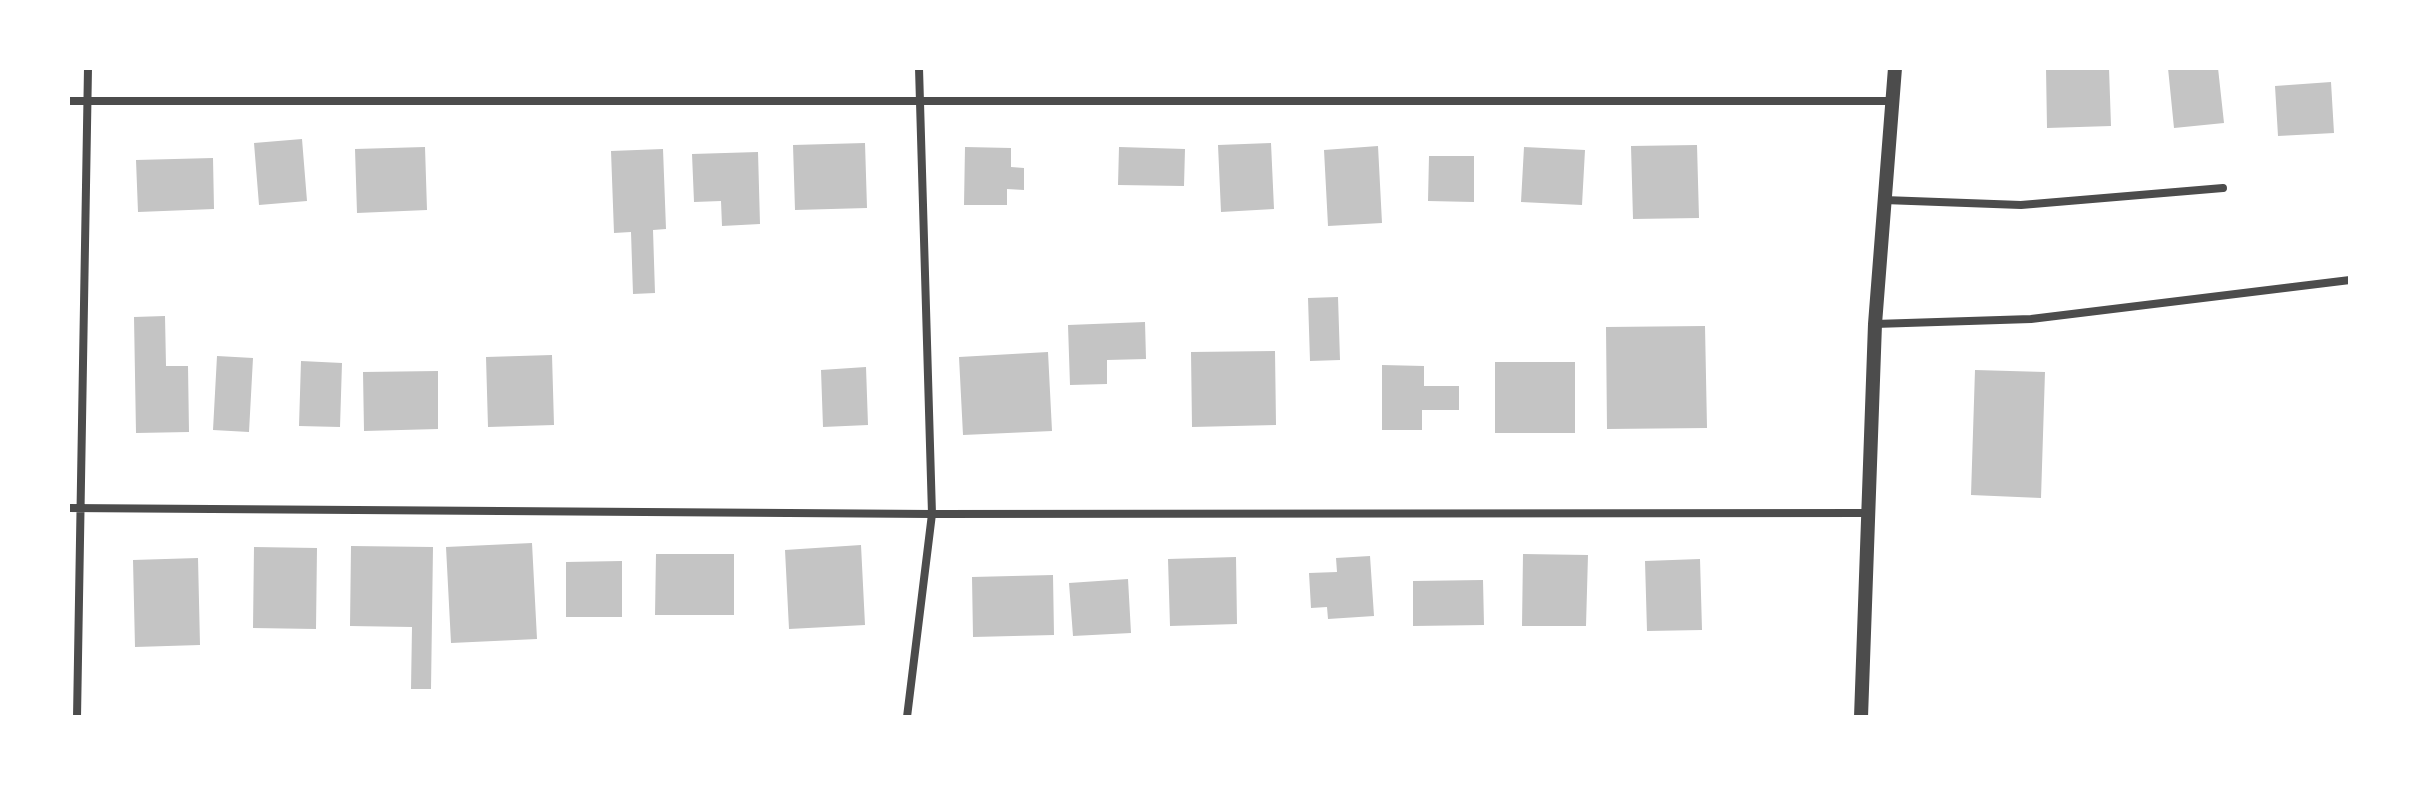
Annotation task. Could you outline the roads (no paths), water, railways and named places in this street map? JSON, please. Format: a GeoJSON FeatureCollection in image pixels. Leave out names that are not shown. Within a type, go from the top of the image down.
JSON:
{"type":"FeatureCollection","features":[{"type":"Feature","properties":{"kind":"street"},"geometry":{"type":"LineString","coordinates":[[77,717],[88,68]]}},
{"type":"Feature","properties":{"kind":"street"},"geometry":{"type":"LineString","coordinates":[[907,717],[932,514],[919,68]]}},
{"type":"Feature","properties":{"kind":"street"},"geometry":{"type":"LineString","coordinates":[[1861,717],[1875,324],[1895,68]]}},
{"type":"Feature","properties":{"kind":"street"},"geometry":{"type":"LineString","coordinates":[[68,101],[919,104],[1893,101]]}},
{"type":"Feature","properties":{"kind":"street"},"geometry":{"type":"LineString","coordinates":[[1883,200],[2021,205],[2223,188]]}},
{"type":"Feature","properties":{"kind":"street"},"geometry":{"type":"LineString","coordinates":[[1875,324],[2031,319],[2350,280]]}},
{"type":"Feature","properties":{"kind":"street"},"geometry":{"type":"LineString","coordinates":[[68,508],[932,514],[1868,513]]}}]}
